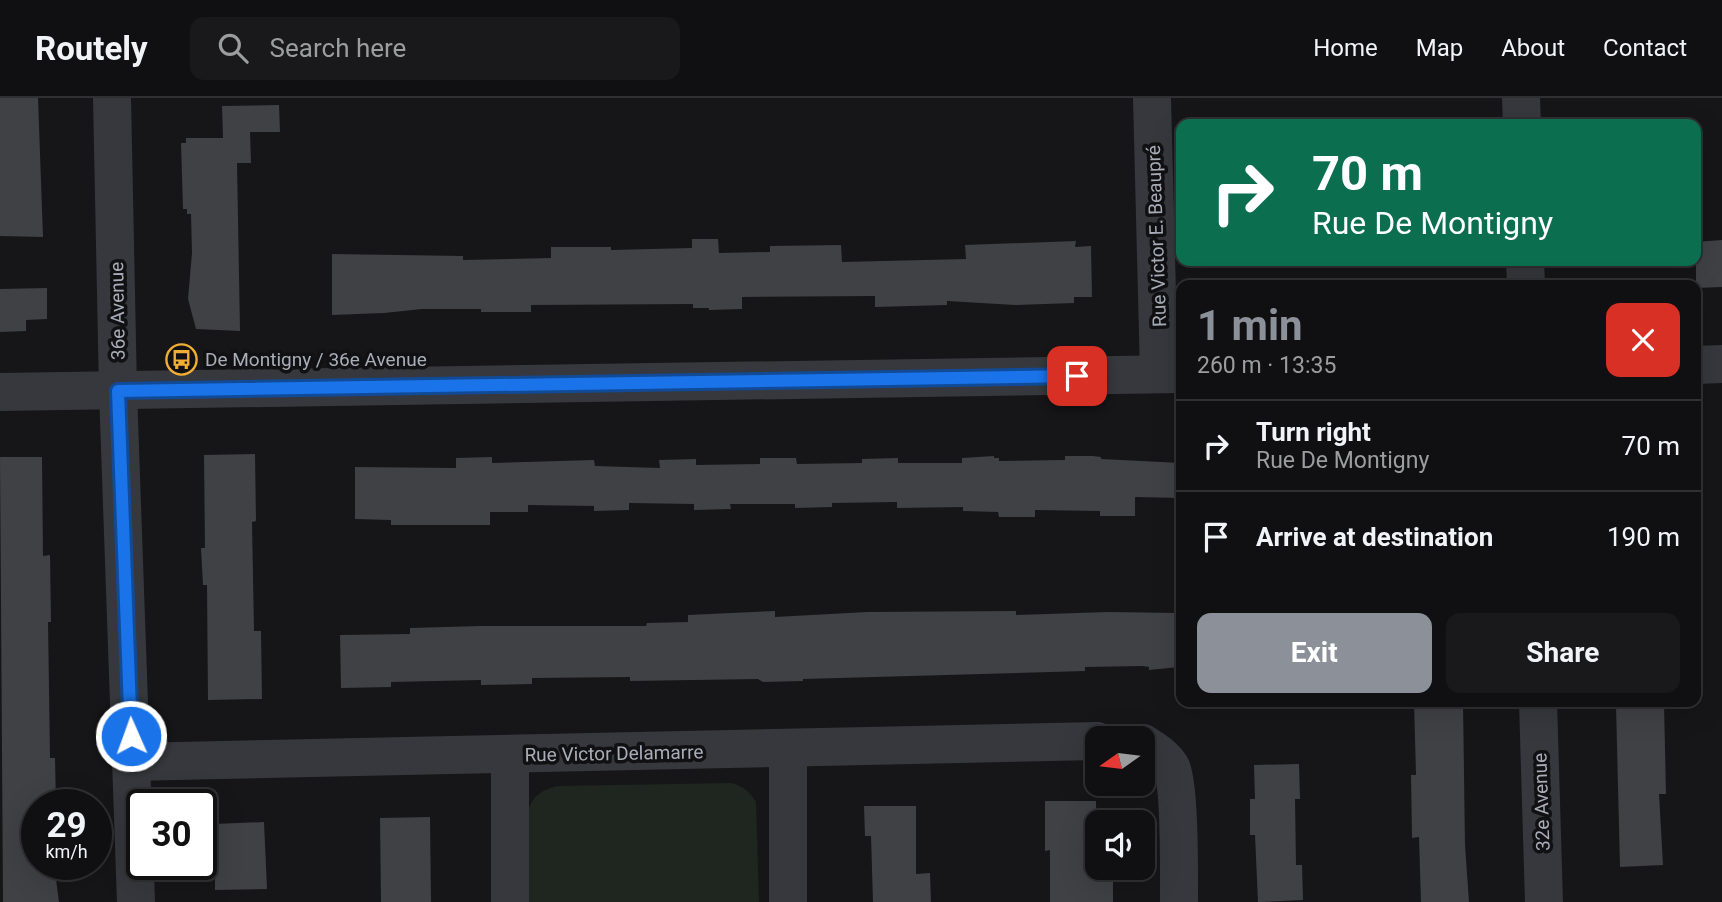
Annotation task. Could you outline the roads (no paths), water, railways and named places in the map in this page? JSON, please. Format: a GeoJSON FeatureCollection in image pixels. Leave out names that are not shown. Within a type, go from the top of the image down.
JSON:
{"type":"FeatureCollection","features":[{"type":"Feature","properties":{"kind":"street","name":"36e Avenue"},"geometry":{"type":"LineString","coordinates":[[113,98],[118,391],[136,902]]}},
{"type":"Feature","properties":{"kind":"street","name":"Rue Victor E. Beaupré"},"geometry":{"type":"LineString","coordinates":[[1152,98],[1170,374]]}},
{"type":"Feature","properties":{"kind":"street"},"geometry":{"type":"LineString","coordinates":[[1521,98],[1522,119]]}},
{"type":"Feature","properties":{"kind":"street"},"geometry":{"type":"LineString","coordinates":[[1701,365],[1722,364]]}},
{"type":"Feature","properties":{"kind":"street"},"geometry":{"type":"LineString","coordinates":[[0,393],[1170,374]]}},
{"type":"Feature","properties":{"kind":"street","name":"32e Avenue"},"geometry":{"type":"LineString","coordinates":[[1538,707],[1545,902]]}},
{"type":"Feature","properties":{"kind":"street","name":"Rue Victor Delamarre"},"geometry":{"type":"LineString","coordinates":[[131,762],[1085,741]]}},
{"type":"Feature","properties":{"kind":"street"},"geometry":{"type":"LineString","coordinates":[[788,749],[788,902]]}},
{"type":"Feature","properties":{"kind":"street"},"geometry":{"type":"LineString","coordinates":[[1155,752],[1173,769],[1179,902]]}},
{"type":"Feature","properties":{"kind":"street"},"geometry":{"type":"LineString","coordinates":[[510,755],[510,902]]}},
{"type":"Feature","properties":{"kind":"place","name":"De Montigny / 36e Avenue"},"geometry":{"type":"Point","coordinates":[182,359]}}]}
